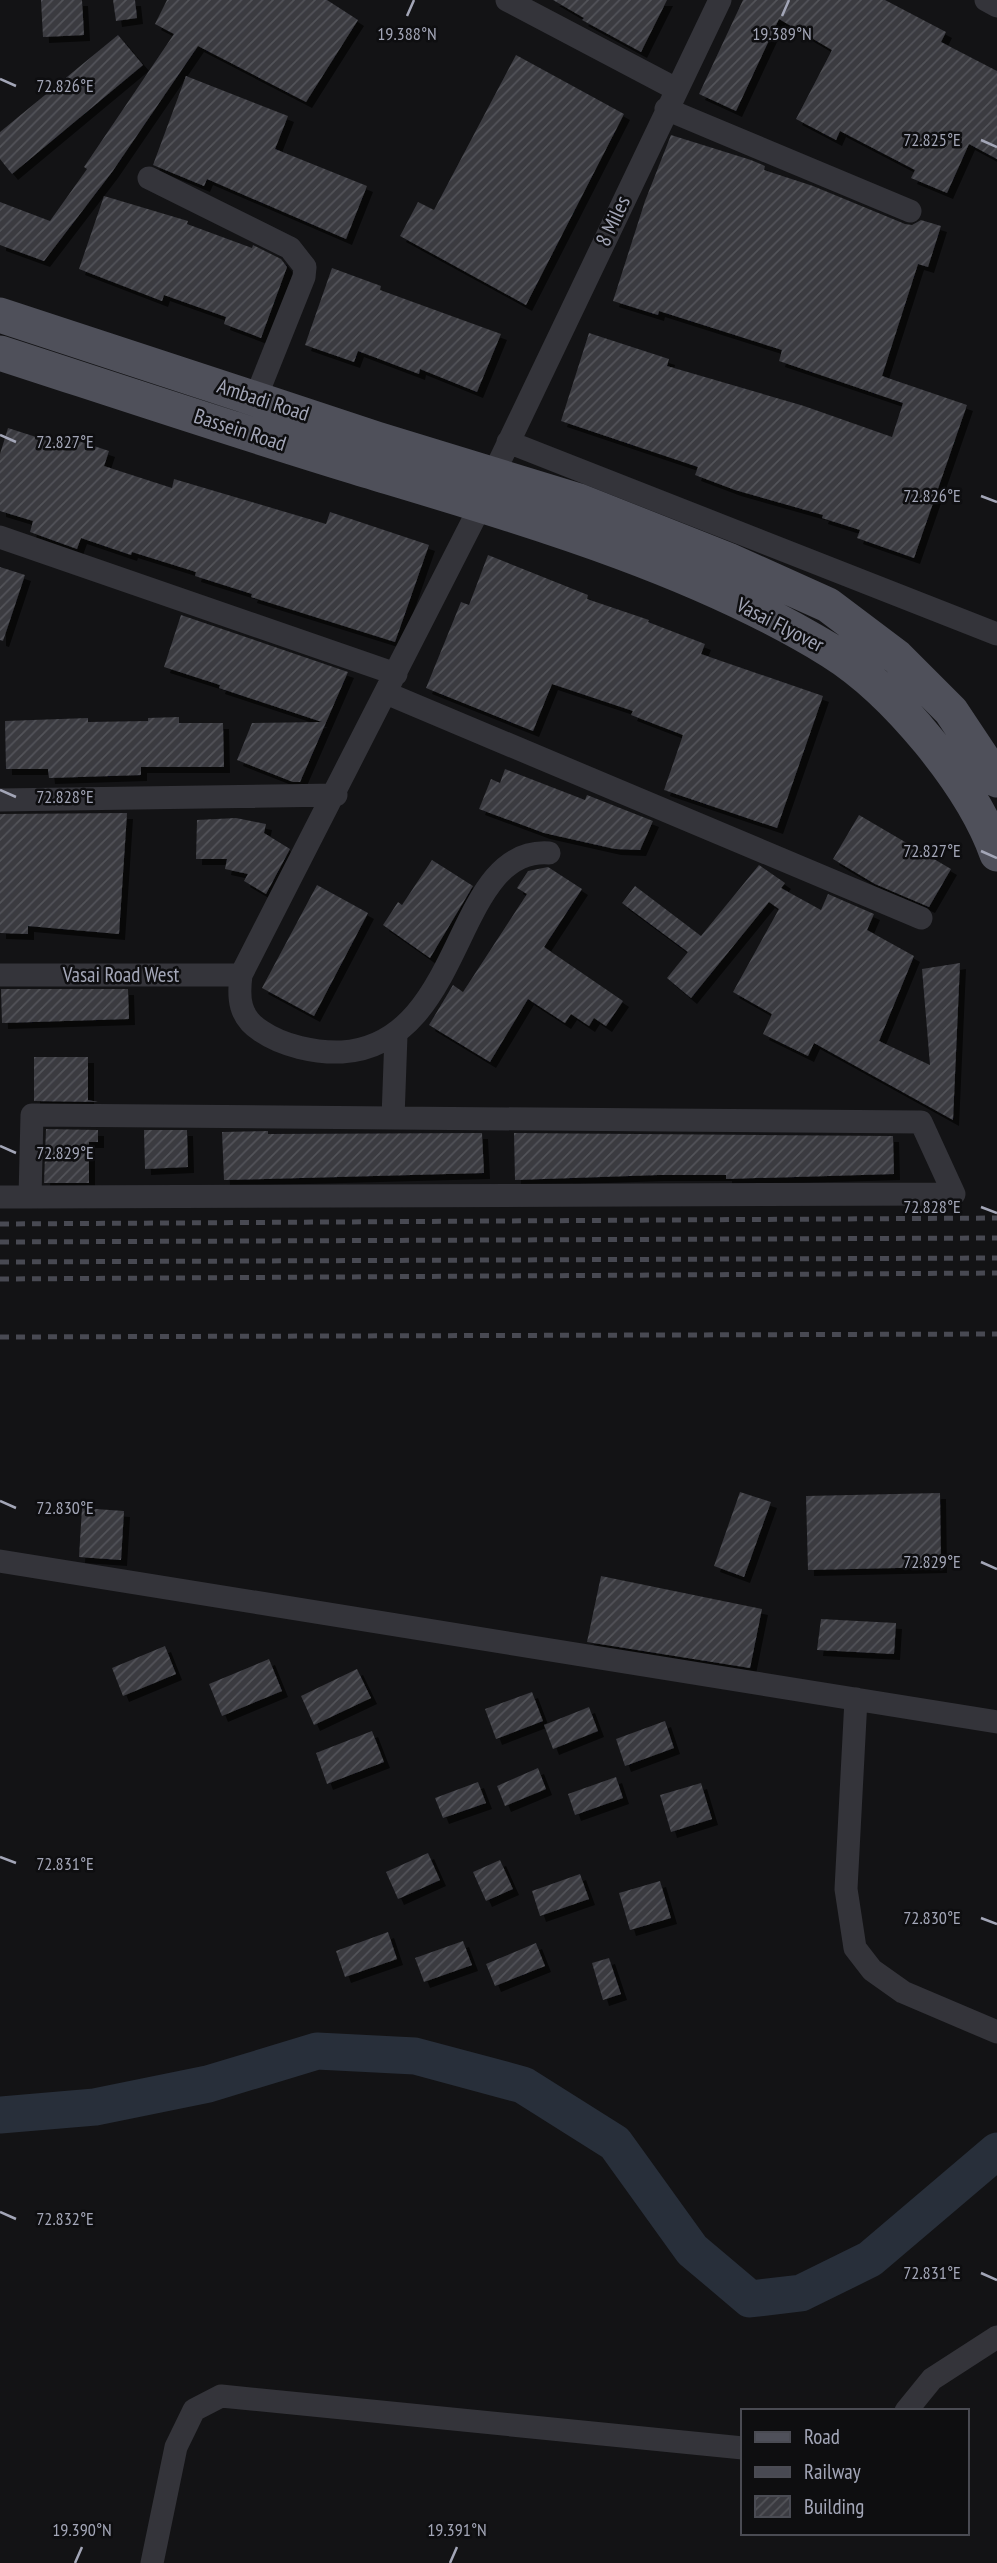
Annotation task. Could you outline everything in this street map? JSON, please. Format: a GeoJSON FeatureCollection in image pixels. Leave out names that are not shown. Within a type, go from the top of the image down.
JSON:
{"type":"FeatureCollection","features":[{"type":"Feature","properties":{"kind":"main road","name":"Ambadi Road"},"geometry":{"type":"LineString","coordinates":[[0,315],[377,439],[501,458]]}},
{"type":"Feature","properties":{"kind":"main road","name":"Bassein Road"},"geometry":{"type":"LineString","coordinates":[[0,353],[481,505]]}},
{"type":"Feature","properties":{"kind":"main road","name":"Vasai Flyover"},"geometry":{"type":"LineString","coordinates":[[501,458],[558,494],[642,524],[828,605],[897,657],[951,711],[997,780]]}},
{"type":"Feature","properties":{"kind":"main road"},"geometry":{"type":"LineString","coordinates":[[481,505],[501,458]]}},
{"type":"Feature","properties":{"kind":"main road","name":"Vasai Flyover"},"geometry":{"type":"LineString","coordinates":[[481,505],[672,573],[765,615],[833,652],[877,686],[915,725],[956,780],[989,831],[997,854]]}},
{"type":"Feature","properties":{"kind":"street","name":"8 Miles"},"geometry":{"type":"LineString","coordinates":[[501,458],[720,0]]}},
{"type":"Feature","properties":{"kind":"street"},"geometry":{"type":"LineString","coordinates":[[986,0],[997,6]]}},
{"type":"Feature","properties":{"kind":"street"},"geometry":{"type":"LineString","coordinates":[[519,3],[671,99],[910,211]]}},
{"type":"Feature","properties":{"kind":"street"},"geometry":{"type":"LineString","coordinates":[[149,178],[290,248],[305,267],[304,277],[243,431]]}},
{"type":"Feature","properties":{"kind":"street"},"geometry":{"type":"LineString","coordinates":[[501,458],[997,634]]}},
{"type":"Feature","properties":{"kind":"street"},"geometry":{"type":"LineString","coordinates":[[481,505],[336,796],[241,975],[238,998],[244,1014],[260,1030],[309,1050],[332,1052],[374,1047],[396,1035],[418,1013],[492,879],[519,855],[531,851],[549,853]]}},
{"type":"Feature","properties":{"kind":"street"},"geometry":{"type":"LineString","coordinates":[[0,537],[391,683],[921,918]]}},
{"type":"Feature","properties":{"kind":"street"},"geometry":{"type":"LineString","coordinates":[[0,800],[336,796]]}},
{"type":"Feature","properties":{"kind":"street","name":"Vasai Road West"},"geometry":{"type":"LineString","coordinates":[[0,975],[241,975]]}},
{"type":"Feature","properties":{"kind":"street"},"geometry":{"type":"LineString","coordinates":[[393,1118],[396,1035]]}},
{"type":"Feature","properties":{"kind":"street"},"geometry":{"type":"LineString","coordinates":[[0,1197],[30,1197],[954,1194],[921,1122],[32,1115],[30,1197]]}},
{"type":"Feature","properties":{"kind":"street"},"geometry":{"type":"LineString","coordinates":[[0,1561],[997,1722]]}},
{"type":"Feature","properties":{"kind":"street"},"geometry":{"type":"LineString","coordinates":[[856,1699],[846,1889],[855,1948],[872,1970],[902,1992],[997,2032]]}},
{"type":"Feature","properties":{"kind":"street"},"geometry":{"type":"LineString","coordinates":[[908,2409],[932,2379],[997,2337]]}},
{"type":"Feature","properties":{"kind":"street"},"geometry":{"type":"LineString","coordinates":[[152,2563],[176,2447],[194,2410],[221,2396],[741,2448]]}},
{"type":"Feature","properties":{"kind":"building"},"geometry":{"type":"Polygon","coordinates":[[[41,0],[82,0],[84,35],[43,37],[41,0]]]}},
{"type":"Feature","properties":{"kind":"building"},"geometry":{"type":"Polygon","coordinates":[[[113,0],[135,0],[137,18],[116,21],[113,0]]]}},
{"type":"Feature","properties":{"kind":"building"},"geometry":{"type":"Polygon","coordinates":[[[167,0],[327,0],[358,20],[306,102],[198,46],[112,172],[44,261],[0,245],[0,202],[50,221],[87,169],[84,167],[174,34],[155,24],[167,0]]]}},
{"type":"Feature","properties":{"kind":"building"},"geometry":{"type":"Polygon","coordinates":[[[553,0],[667,0],[641,52],[582,20],[584,18],[553,0]]]}},
{"type":"Feature","properties":{"kind":"building"},"geometry":{"type":"Polygon","coordinates":[[[743,0],[885,0],[946,32],[941,42],[997,71],[997,159],[969,144],[947,193],[911,178],[915,170],[840,131],[836,140],[796,119],[832,50],[779,19],[736,111],[699,94],[743,0]]]}},
{"type":"Feature","properties":{"kind":"building"},"geometry":{"type":"Polygon","coordinates":[[[118,35],[143,65],[12,174],[0,159],[0,132],[118,35]]]}},
{"type":"Feature","properties":{"kind":"building"},"geometry":{"type":"Polygon","coordinates":[[[516,55],[624,114],[526,305],[400,236],[418,202],[434,210],[516,55]]]}},
{"type":"Feature","properties":{"kind":"building"},"geometry":{"type":"Polygon","coordinates":[[[186,76],[288,116],[275,149],[367,186],[346,239],[207,179],[204,186],[153,165],[186,76]]]}},
{"type":"Feature","properties":{"kind":"building"},"geometry":{"type":"Polygon","coordinates":[[[671,135],[751,160],[765,166],[764,170],[813,186],[905,224],[912,225],[921,220],[941,226],[928,267],[918,264],[882,376],[967,405],[914,558],[857,538],[860,530],[822,518],[823,515],[735,490],[695,475],[698,467],[561,421],[589,333],[669,359],[667,366],[804,406],[892,437],[903,403],[779,361],[782,350],[659,311],[658,315],[613,301],[645,201],[671,135]]]}},
{"type":"Feature","properties":{"kind":"building"},"geometry":{"type":"Polygon","coordinates":[[[104,196],[188,221],[187,224],[252,248],[253,245],[281,259],[287,267],[261,338],[224,324],[226,317],[164,295],[162,301],[79,269],[104,196]]]}},
{"type":"Feature","properties":{"kind":"building"},"geometry":{"type":"Polygon","coordinates":[[[332,268],[381,286],[380,290],[501,334],[477,392],[420,369],[419,374],[358,351],[354,362],[305,345],[332,268]]]}},
{"type":"Feature","properties":{"kind":"building"},"geometry":{"type":"Polygon","coordinates":[[[8,428],[58,444],[61,435],[109,451],[104,466],[172,488],[174,479],[326,524],[330,512],[429,545],[395,642],[251,597],[252,594],[195,576],[196,572],[132,552],[131,555],[81,538],[77,549],[30,532],[33,521],[0,511],[0,454],[8,428]]]}},
{"type":"Feature","properties":{"kind":"building"},"geometry":{"type":"Polygon","coordinates":[[[488,555],[588,595],[587,599],[649,620],[648,622],[705,644],[701,654],[823,696],[777,828],[664,790],[683,735],[631,715],[633,711],[552,684],[533,731],[426,688],[461,602],[469,605],[488,555]]]}},
{"type":"Feature","properties":{"kind":"building"},"geometry":{"type":"Polygon","coordinates":[[[0,567],[25,575],[3,641],[0,640],[0,567]]]}},
{"type":"Feature","properties":{"kind":"building"},"geometry":{"type":"Polygon","coordinates":[[[181,615],[348,672],[300,782],[293,782],[237,760],[252,723],[322,722],[164,667],[181,615]]]}},
{"type":"Feature","properties":{"kind":"building"},"geometry":{"type":"Polygon","coordinates":[[[179,717],[179,723],[223,723],[224,767],[141,767],[141,775],[49,778],[48,769],[6,769],[5,721],[88,718],[88,722],[148,721],[148,718],[179,717]]]}},
{"type":"Feature","properties":{"kind":"building"},"geometry":{"type":"Polygon","coordinates":[[[505,769],[585,800],[587,795],[653,821],[640,850],[615,849],[544,833],[479,809],[491,779],[500,783],[505,769]]]}},
{"type":"Feature","properties":{"kind":"building"},"geometry":{"type":"Polygon","coordinates":[[[127,813],[119,934],[28,926],[28,934],[0,933],[0,814],[127,813]]]}},
{"type":"Feature","properties":{"kind":"building"},"geometry":{"type":"Polygon","coordinates":[[[859,815],[951,869],[929,907],[875,884],[833,859],[859,815]]]}},
{"type":"Feature","properties":{"kind":"building"},"geometry":{"type":"Polygon","coordinates":[[[236,818],[266,824],[264,833],[290,849],[266,894],[244,881],[248,874],[225,869],[227,859],[196,859],[197,820],[236,818]]]}},
{"type":"Feature","properties":{"kind":"building"},"geometry":{"type":"Polygon","coordinates":[[[432,860],[473,886],[430,958],[383,925],[398,902],[402,905],[432,860]]]}},
{"type":"Feature","properties":{"kind":"building"},"geometry":{"type":"Polygon","coordinates":[[[759,865],[785,883],[781,888],[821,910],[828,894],[874,914],[867,930],[914,956],[879,1041],[930,1065],[922,969],[960,963],[953,1120],[814,1043],[808,1056],[763,1034],[772,1014],[733,992],[779,909],[769,902],[691,998],[667,978],[688,952],[622,903],[635,886],[701,936],[759,865]]]}},
{"type":"Feature","properties":{"kind":"building"},"geometry":{"type":"Polygon","coordinates":[[[548,867],[582,889],[544,947],[623,1001],[606,1026],[594,1018],[589,1026],[571,1014],[565,1023],[528,999],[490,1062],[429,1025],[453,985],[463,992],[527,894],[517,888],[528,871],[548,867]]]}},
{"type":"Feature","properties":{"kind":"building"},"geometry":{"type":"Polygon","coordinates":[[[317,885],[368,913],[314,1016],[262,988],[317,885]]]}},
{"type":"Feature","properties":{"kind":"building"},"geometry":{"type":"Polygon","coordinates":[[[1,989],[128,989],[129,1019],[2,1023],[1,989]]]}},
{"type":"Feature","properties":{"kind":"building"},"geometry":{"type":"Polygon","coordinates":[[[34,1057],[88,1057],[88,1100],[98,1102],[34,1101],[34,1057]]]}},
{"type":"Feature","properties":{"kind":"building"},"geometry":{"type":"Polygon","coordinates":[[[46,1129],[98,1130],[98,1142],[89,1142],[89,1183],[44,1183],[46,1129]]]}},
{"type":"Feature","properties":{"kind":"building"},"geometry":{"type":"Polygon","coordinates":[[[144,1130],[187,1130],[188,1167],[145,1169],[144,1130]]]}},
{"type":"Feature","properties":{"kind":"building"},"geometry":{"type":"Polygon","coordinates":[[[268,1131],[268,1134],[482,1133],[484,1173],[224,1180],[222,1132],[268,1131]]]}},
{"type":"Feature","properties":{"kind":"building"},"geometry":{"type":"Polygon","coordinates":[[[514,1133],[893,1136],[894,1174],[726,1179],[726,1175],[658,1175],[515,1180],[514,1133]]]}},
{"type":"Feature","properties":{"kind":"building"},"geometry":{"type":"Polygon","coordinates":[[[740,1492],[771,1502],[744,1577],[714,1566],[740,1492]]]}},
{"type":"Feature","properties":{"kind":"building"},"geometry":{"type":"Polygon","coordinates":[[[940,1493],[941,1567],[808,1570],[806,1496],[940,1493]]]}},
{"type":"Feature","properties":{"kind":"building"},"geometry":{"type":"Polygon","coordinates":[[[82,1508],[124,1511],[121,1560],[79,1557],[82,1508]]]}},
{"type":"Feature","properties":{"kind":"building"},"geometry":{"type":"Polygon","coordinates":[[[601,1576],[762,1609],[750,1668],[587,1642],[601,1576]]]}},
{"type":"Feature","properties":{"kind":"building"},"geometry":{"type":"Polygon","coordinates":[[[821,1619],[896,1623],[894,1654],[817,1650],[821,1619]]]}},
{"type":"Feature","properties":{"kind":"building"},"geometry":{"type":"Polygon","coordinates":[[[165,1646],[176,1674],[123,1696],[112,1668],[165,1646]]]}},
{"type":"Feature","properties":{"kind":"building"},"geometry":{"type":"Polygon","coordinates":[[[269,1659],[282,1691],[222,1716],[209,1684],[269,1659]]]}},
{"type":"Feature","properties":{"kind":"building"},"geometry":{"type":"Polygon","coordinates":[[[357,1669],[371,1698],[314,1725],[301,1696],[357,1669]]]}},
{"type":"Feature","properties":{"kind":"building"},"geometry":{"type":"Polygon","coordinates":[[[532,1692],[543,1721],[496,1739],[485,1709],[532,1692]]]}},
{"type":"Feature","properties":{"kind":"building"},"geometry":{"type":"Polygon","coordinates":[[[589,1707],[598,1731],[553,1749],[544,1725],[589,1707]]]}},
{"type":"Feature","properties":{"kind":"building"},"geometry":{"type":"Polygon","coordinates":[[[665,1721],[674,1748],[625,1766],[616,1739],[665,1721]]]}},
{"type":"Feature","properties":{"kind":"building"},"geometry":{"type":"Polygon","coordinates":[[[372,1731],[384,1762],[327,1784],[316,1753],[372,1731]]]}},
{"type":"Feature","properties":{"kind":"building"},"geometry":{"type":"Polygon","coordinates":[[[538,1768],[546,1789],[505,1806],[497,1786],[538,1768]]]}},
{"type":"Feature","properties":{"kind":"building"},"geometry":{"type":"Polygon","coordinates":[[[616,1777],[623,1798],[575,1815],[568,1794],[616,1777]]]}},
{"type":"Feature","properties":{"kind":"building"},"geometry":{"type":"Polygon","coordinates":[[[478,1782],[486,1803],[443,1818],[435,1798],[478,1782]]]}},
{"type":"Feature","properties":{"kind":"building"},"geometry":{"type":"Polygon","coordinates":[[[701,1783],[712,1819],[671,1832],[660,1795],[701,1783]]]}},
{"type":"Feature","properties":{"kind":"building"},"geometry":{"type":"Polygon","coordinates":[[[428,1853],[440,1880],[398,1899],[386,1872],[428,1853]]]}},
{"type":"Feature","properties":{"kind":"building"},"geometry":{"type":"Polygon","coordinates":[[[500,1860],[513,1889],[486,1901],[473,1872],[500,1860]]]}},
{"type":"Feature","properties":{"kind":"building"},"geometry":{"type":"Polygon","coordinates":[[[580,1874],[589,1899],[540,1916],[532,1891],[580,1874]]]}},
{"type":"Feature","properties":{"kind":"building"},"geometry":{"type":"Polygon","coordinates":[[[660,1881],[671,1918],[630,1930],[619,1893],[660,1881]]]}},
{"type":"Feature","properties":{"kind":"building"},"geometry":{"type":"Polygon","coordinates":[[[388,1932],[397,1959],[345,1977],[336,1951],[388,1932]]]}},
{"type":"Feature","properties":{"kind":"building"},"geometry":{"type":"Polygon","coordinates":[[[463,1941],[472,1965],[424,1982],[415,1958],[463,1941]]]}},
{"type":"Feature","properties":{"kind":"building"},"geometry":{"type":"Polygon","coordinates":[[[536,1943],[545,1966],[495,1986],[486,1964],[536,1943]]]}},
{"type":"Feature","properties":{"kind":"building"},"geometry":{"type":"Polygon","coordinates":[[[609,1958],[621,1994],[603,2000],[592,1963],[609,1958]]]}},
{"type":"Feature","properties":{"kind":"waterway"},"geometry":{"type":"LineString","coordinates":[[0,2115],[95,2107],[208,2084],[317,2051],[415,2056],[523,2085],[615,2143],[692,2250],[750,2299],[801,2293],[870,2259],[997,2151]]}},
{"type":"Feature","properties":{"kind":"railway"},"geometry":{"type":"LineString","coordinates":[[0,1224],[997,1218]]}},
{"type":"Feature","properties":{"kind":"railway"},"geometry":{"type":"LineString","coordinates":[[0,1242],[997,1238]]}},
{"type":"Feature","properties":{"kind":"railway"},"geometry":{"type":"LineString","coordinates":[[0,1262],[997,1258]]}},
{"type":"Feature","properties":{"kind":"railway"},"geometry":{"type":"LineString","coordinates":[[0,1279],[997,1273]]}},
{"type":"Feature","properties":{"kind":"railway"},"geometry":{"type":"LineString","coordinates":[[0,1337],[997,1334]]}}]}
